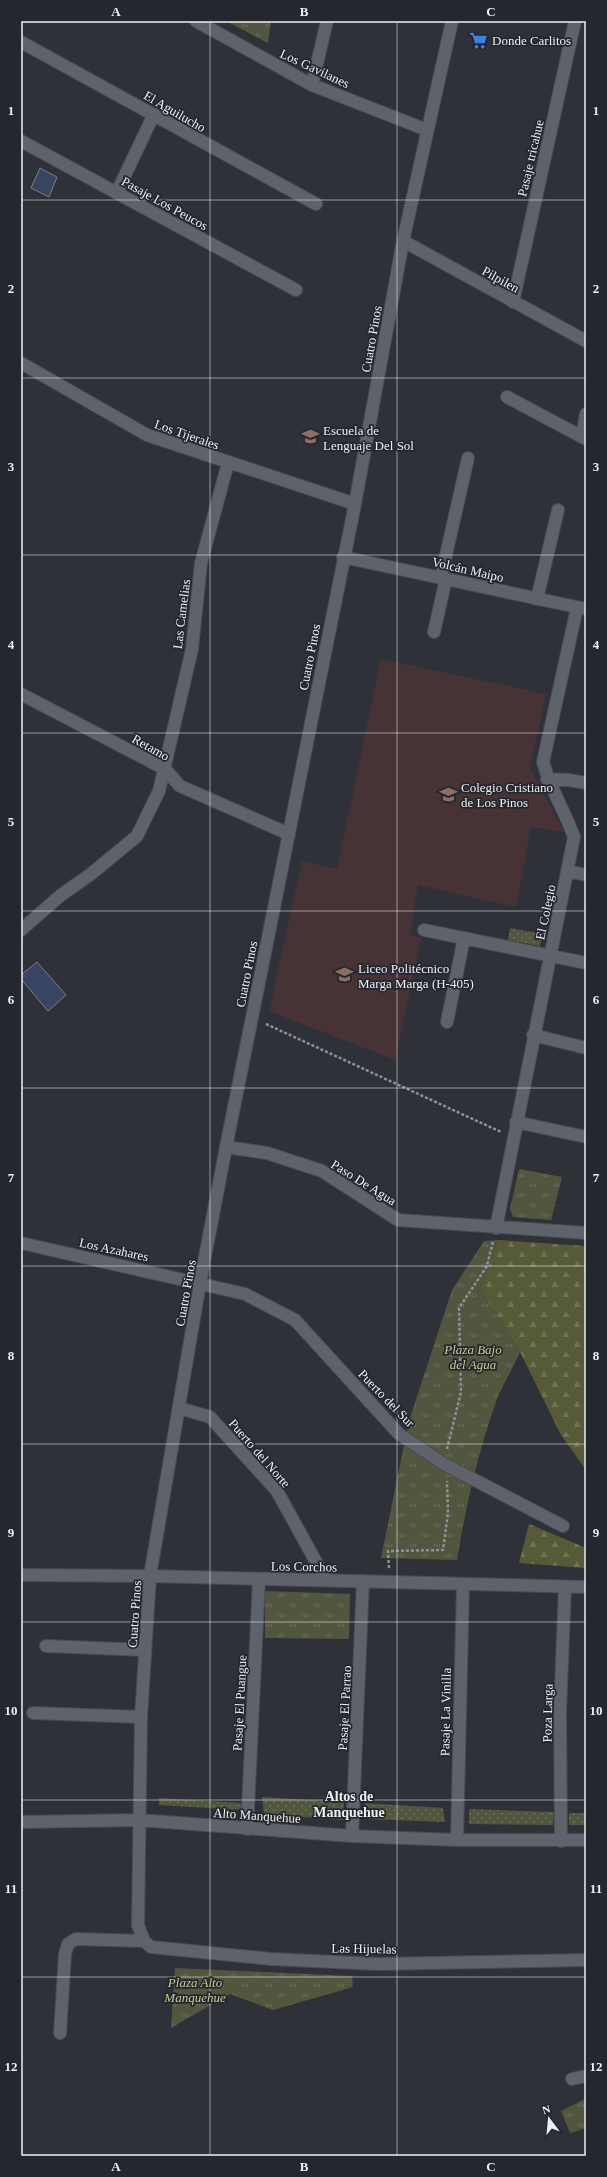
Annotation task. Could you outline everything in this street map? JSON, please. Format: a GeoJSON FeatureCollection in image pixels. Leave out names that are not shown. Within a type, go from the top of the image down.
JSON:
{"type":"FeatureCollection","features":[{"type":"Feature","properties":{"kind":"street","name":"Los Gavilanes"},"geometry":{"type":"LineString","coordinates":[[196,21],[312,85],[427,130]]}},
{"type":"Feature","properties":{"kind":"street"},"geometry":{"type":"LineString","coordinates":[[312,85],[327,21]]}},
{"type":"Feature","properties":{"kind":"street","name":"Cuatro Pinos"},"geometry":{"type":"LineString","coordinates":[[144,1941],[138,1925],[139,1820],[141,1717],[150,1576],[200,1282],[226,1147],[343,557],[355,504],[403,241],[452,21]]}},
{"type":"Feature","properties":{"kind":"street","name":"Pasaje tricahue"},"geometry":{"type":"LineString","coordinates":[[512,302],[575,21]]}},
{"type":"Feature","properties":{"kind":"street","name":"El Aguilucho"},"geometry":{"type":"LineString","coordinates":[[21,42],[154,114],[167,124],[316,204]]}},
{"type":"Feature","properties":{"kind":"street"},"geometry":{"type":"LineString","coordinates":[[117,192],[154,114]]}},
{"type":"Feature","properties":{"kind":"street","name":"Pasaje Los Peucos"},"geometry":{"type":"LineString","coordinates":[[21,141],[296,290]]}},
{"type":"Feature","properties":{"kind":"street","name":"Pilpilen"},"geometry":{"type":"LineString","coordinates":[[403,241],[512,302],[586,341]]}},
{"type":"Feature","properties":{"kind":"street","name":"Los Tijerales"},"geometry":{"type":"LineString","coordinates":[[21,364],[147,435],[355,504]]}},
{"type":"Feature","properties":{"kind":"street"},"geometry":{"type":"LineString","coordinates":[[507,397],[584,438],[586,414]]}},
{"type":"Feature","properties":{"kind":"street"},"geometry":{"type":"LineString","coordinates":[[434,632],[468,458]]}},
{"type":"Feature","properties":{"kind":"street","name":"Las Camelias"},"geometry":{"type":"LineString","coordinates":[[21,930],[61,895],[91,874],[137,836],[159,791],[192,649],[201,563],[228,463]]}},
{"type":"Feature","properties":{"kind":"street"},"geometry":{"type":"LineString","coordinates":[[537,599],[558,510]]}},
{"type":"Feature","properties":{"kind":"street","name":"Volcán Maipo"},"geometry":{"type":"LineString","coordinates":[[343,557],[581,609]]}},
{"type":"Feature","properties":{"kind":"street","name":"El Colegio"},"geometry":{"type":"LineString","coordinates":[[496,1228],[533,1035],[574,836],[569,821],[547,779],[543,762],[581,609]]}},
{"type":"Feature","properties":{"kind":"street","name":"Retamo"},"geometry":{"type":"LineString","coordinates":[[21,694],[165,769],[180,786],[288,834]]}},
{"type":"Feature","properties":{"kind":"street"},"geometry":{"type":"LineString","coordinates":[[547,779],[569,780],[586,783]]}},
{"type":"Feature","properties":{"kind":"street"},"geometry":{"type":"LineString","coordinates":[[568,871],[586,875]]}},
{"type":"Feature","properties":{"kind":"street"},"geometry":{"type":"LineString","coordinates":[[424,930],[586,963]]}},
{"type":"Feature","properties":{"kind":"street"},"geometry":{"type":"LineString","coordinates":[[447,1022],[464,938]]}},
{"type":"Feature","properties":{"kind":"street"},"geometry":{"type":"LineString","coordinates":[[533,1035],[586,1048]]}},
{"type":"Feature","properties":{"kind":"street"},"geometry":{"type":"LineString","coordinates":[[516,1122],[586,1137]]}},
{"type":"Feature","properties":{"kind":"street","name":"Paso De Agua"},"geometry":{"type":"LineString","coordinates":[[226,1147],[267,1153],[322,1171],[398,1220],[496,1228],[586,1233]]}},
{"type":"Feature","properties":{"kind":"street","name":"Los Azahares"},"geometry":{"type":"LineString","coordinates":[[21,1243],[200,1282]]}},
{"type":"Feature","properties":{"kind":"street","name":"Puerto del Sur"},"geometry":{"type":"LineString","coordinates":[[200,1282],[245,1294],[295,1320],[400,1434],[444,1464],[563,1526]]}},
{"type":"Feature","properties":{"kind":"street","name":"Puerto del Norte"},"geometry":{"type":"LineString","coordinates":[[179,1408],[210,1417],[277,1492],[326,1580]]}},
{"type":"Feature","properties":{"kind":"street","name":"Los Corchos"},"geometry":{"type":"LineString","coordinates":[[21,1575],[150,1576],[259,1580],[326,1580],[586,1587]]}},
{"type":"Feature","properties":{"kind":"street","name":"Pasaje El Puangue"},"geometry":{"type":"LineString","coordinates":[[247,1828],[259,1580]]}},
{"type":"Feature","properties":{"kind":"street","name":"Pasaje El Parrao"},"geometry":{"type":"LineString","coordinates":[[352,1836],[363,1581]]}},
{"type":"Feature","properties":{"kind":"street","name":"Pasaje La Vinilla"},"geometry":{"type":"LineString","coordinates":[[457,1840],[463,1584]]}},
{"type":"Feature","properties":{"kind":"street","name":"Poza Larga"},"geometry":{"type":"LineString","coordinates":[[561,1841],[560,1712],[565,1587]]}},
{"type":"Feature","properties":{"kind":"street"},"geometry":{"type":"LineString","coordinates":[[46,1646],[145,1650]]}},
{"type":"Feature","properties":{"kind":"street"},"geometry":{"type":"LineString","coordinates":[[33,1713],[141,1717]]}},
{"type":"Feature","properties":{"kind":"street","name":"Alto Manquehue"},"geometry":{"type":"LineString","coordinates":[[21,1822],[139,1820],[352,1836],[457,1840],[586,1840]]}},
{"type":"Feature","properties":{"kind":"street"},"geometry":{"type":"LineString","coordinates":[[60,2033],[64,1954],[68,1944],[76,1939],[144,1941]]}},
{"type":"Feature","properties":{"kind":"street","name":"Las Hijuelas"},"geometry":{"type":"LineString","coordinates":[[144,1941],[151,1947],[160,1949],[378,1964],[586,1960]]}},
{"type":"Feature","properties":{"kind":"street"},"geometry":{"type":"LineString","coordinates":[[572,2079],[586,2076]]}},
{"type":"Feature","properties":{"kind":"path"},"geometry":{"type":"LineString","coordinates":[[252,1017],[513,1137]]}},
{"type":"Feature","properties":{"kind":"path"},"geometry":{"type":"LineString","coordinates":[[389,1582],[388,1551],[443,1550],[448,1513],[447,1472],[444,1464],[461,1392],[459,1308],[486,1266],[496,1228]]}},
{"type":"Feature","properties":{"kind":"shaded area","name":"Colegio Cristiano de Los Pinos"},"geometry":{"type":"Polygon","coordinates":[[[381,659],[546,694],[530,768],[564,832],[531,827],[516,907],[418,885],[410,935],[421,938],[395,1060],[269,1011],[302,861],[337,869],[381,659]]]}},
{"type":"Feature","properties":{"kind":"green space"},"geometry":{"type":"Polygon","coordinates":[[[226,21],[271,21],[268,43],[226,21]]]}},
{"type":"Feature","properties":{"kind":"green space"},"geometry":{"type":"Polygon","coordinates":[[[510,928],[543,934],[540,946],[508,940],[510,928]]]}},
{"type":"Feature","properties":{"kind":"green space"},"geometry":{"type":"Polygon","coordinates":[[[519,1169],[562,1177],[551,1220],[513,1217],[510,1209],[519,1169]]]}},
{"type":"Feature","properties":{"kind":"green space"},"geometry":{"type":"Polygon","coordinates":[[[498,1240],[586,1246],[586,1470],[561,1435],[520,1352],[480,1289],[498,1240]]]}},
{"type":"Feature","properties":{"kind":"green space","name":"Plaza Bajo del Agua"},"geometry":{"type":"Polygon","coordinates":[[[498,1240],[480,1289],[520,1352],[497,1399],[484,1439],[464,1519],[457,1560],[381,1558],[409,1421],[452,1290],[484,1241],[498,1240]]]}},
{"type":"Feature","properties":{"kind":"green space"},"geometry":{"type":"Polygon","coordinates":[[[529,1524],[586,1548],[586,1568],[519,1563],[529,1524]]]}},
{"type":"Feature","properties":{"kind":"green space"},"geometry":{"type":"Polygon","coordinates":[[[265,1591],[350,1594],[349,1639],[265,1638],[265,1591]]]}},
{"type":"Feature","properties":{"kind":"green space"},"geometry":{"type":"Polygon","coordinates":[[[262,1797],[344,1802],[343,1820],[264,1814],[262,1797]]]}},
{"type":"Feature","properties":{"kind":"green space"},"geometry":{"type":"Polygon","coordinates":[[[159,1798],[241,1803],[242,1810],[159,1805],[159,1798]]]}},
{"type":"Feature","properties":{"kind":"green space"},"geometry":{"type":"Polygon","coordinates":[[[365,1803],[443,1808],[445,1822],[366,1819],[365,1803]]]}},
{"type":"Feature","properties":{"kind":"green space"},"geometry":{"type":"Polygon","coordinates":[[[469,1809],[554,1812],[553,1825],[469,1824],[469,1809]]]}},
{"type":"Feature","properties":{"kind":"green space"},"geometry":{"type":"Polygon","coordinates":[[[569,1813],[586,1813],[586,1825],[569,1825],[569,1813]]]}},
{"type":"Feature","properties":{"kind":"green space","name":"Plaza Alto Manquehue"},"geometry":{"type":"Polygon","coordinates":[[[175,1968],[352,1976],[353,1987],[273,2010],[230,1994],[171,2028],[175,1968]]]}},
{"type":"Feature","properties":{"kind":"green space"},"geometry":{"type":"Polygon","coordinates":[[[586,2097],[586,2128],[570,2133],[561,2111],[585,2099],[586,2097]]]}},
{"type":"Feature","properties":{"kind":"building"},"geometry":{"type":"Polygon","coordinates":[[[40,168],[57,177],[49,197],[31,188],[40,168]]]}},
{"type":"Feature","properties":{"kind":"building"},"geometry":{"type":"Polygon","coordinates":[[[37,962],[66,995],[48,1011],[21,979],[21,975],[37,962]]]}},
{"type":"Feature","properties":{"kind":"place","name":"Donde Carlitos"},"geometry":{"type":"Point","coordinates":[479,40]}},
{"type":"Feature","properties":{"kind":"place","name":"Escuela de Lenguaje Del Sol"},"geometry":{"type":"Point","coordinates":[310,437]}},
{"type":"Feature","properties":{"kind":"place","name":"Colegio Cristiano de Los Pinos"},"geometry":{"type":"Point","coordinates":[448,794]}},
{"type":"Feature","properties":{"kind":"place","name":"Liceo Politécnico Marga Marga (H-405)"},"geometry":{"type":"Point","coordinates":[345,975]}},
{"type":"Feature","properties":{"kind":"district","name":"Altos de Manquehue"},"geometry":{"type":"Point","coordinates":[349,1804]}}]}
